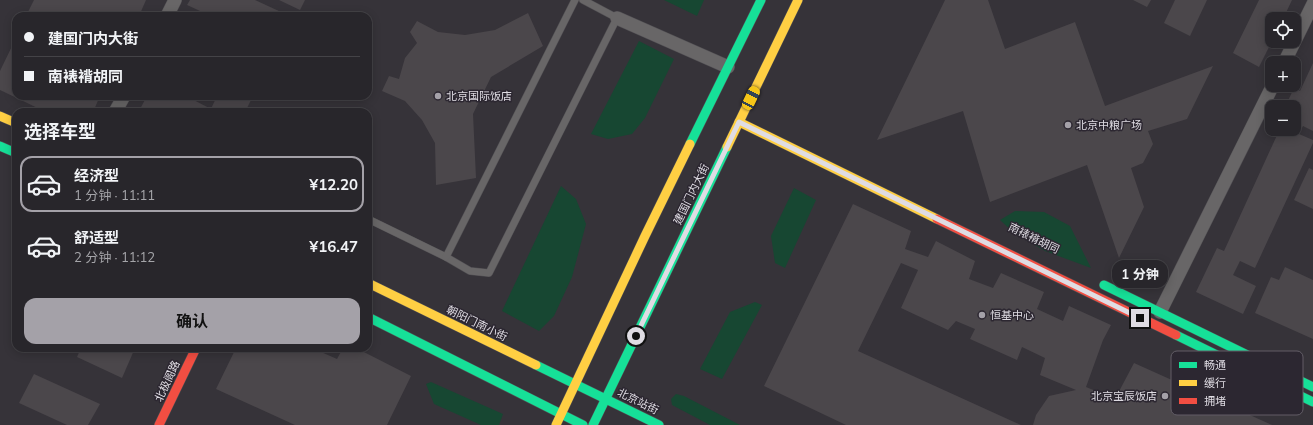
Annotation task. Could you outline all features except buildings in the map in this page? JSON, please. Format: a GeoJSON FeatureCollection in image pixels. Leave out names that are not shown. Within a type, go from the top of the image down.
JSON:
{"type":"FeatureCollection","features":[{"type":"Feature","properties":{"kind":"main road","name":"建国门内大街"},"geometry":{"type":"LineString","coordinates":[[561,414],[645,236],[761,0]]}},
{"type":"Feature","properties":{"kind":"main road","name":"建国门内大街"},"geometry":{"type":"LineString","coordinates":[[593,425],[739,122],[748,112],[798,0]]}},
{"type":"Feature","properties":{"kind":"main road"},"geometry":{"type":"LineString","coordinates":[[0,116],[12,121]]}},
{"type":"Feature","properties":{"kind":"main road"},"geometry":{"type":"LineString","coordinates":[[739,122],[1209,351]]}},
{"type":"Feature","properties":{"kind":"main road"},"geometry":{"type":"LineString","coordinates":[[0,146],[12,151]]}},
{"type":"Feature","properties":{"kind":"main road"},"geometry":{"type":"LineString","coordinates":[[1096,281],[1240,351]]}},
{"type":"Feature","properties":{"kind":"main road","name":"朝阳门南小街"},"geometry":{"type":"LineString","coordinates":[[372,285],[606,399]]}},
{"type":"Feature","properties":{"kind":"main road"},"geometry":{"type":"LineString","coordinates":[[372,319],[583,425]]}},
{"type":"Feature","properties":{"kind":"main road","name":"北极阁路"},"geometry":{"type":"LineString","coordinates":[[159,425],[194,352]]}},
{"type":"Feature","properties":{"kind":"main road"},"geometry":{"type":"LineString","coordinates":[[1303,382],[1313,387]]}},
{"type":"Feature","properties":{"kind":"main road"},"geometry":{"type":"LineString","coordinates":[[1303,397],[1313,402]]}},
{"type":"Feature","properties":{"kind":"main road","name":"北京站街"},"geometry":{"type":"LineString","coordinates":[[606,399],[659,425]]}},
{"type":"Feature","properties":{"kind":"main road"},"geometry":{"type":"LineString","coordinates":[[556,425],[561,414]]}},
{"type":"Feature","properties":{"kind":"street"},"geometry":{"type":"LineString","coordinates":[[169,12],[175,0]]}},
{"type":"Feature","properties":{"kind":"street"},"geometry":{"type":"LineString","coordinates":[[1287,56],[1313,4]]}},
{"type":"Feature","properties":{"kind":"street"},"geometry":{"type":"LineString","coordinates":[[617,18],[728,67]]}},
{"type":"Feature","properties":{"kind":"street"},"geometry":{"type":"LineString","coordinates":[[1160,312],[1270,92]]}},
{"type":"Feature","properties":{"kind":"lane"},"geometry":{"type":"LineString","coordinates":[[446,257],[575,0]]}},
{"type":"Feature","properties":{"kind":"lane"},"geometry":{"type":"LineString","coordinates":[[372,221],[446,257],[470,271],[489,273],[617,18],[583,0]]}},
{"type":"Feature","properties":{"kind":"green space"},"geometry":{"type":"Polygon","coordinates":[[[664,0],[704,0],[697,16],[664,0]]]}},
{"type":"Feature","properties":{"kind":"green space"},"geometry":{"type":"Polygon","coordinates":[[[639,41],[674,59],[645,118],[632,134],[608,139],[591,134],[639,41]]]}},
{"type":"Feature","properties":{"kind":"green space"},"geometry":{"type":"Polygon","coordinates":[[[561,186],[576,199],[586,224],[572,277],[554,316],[539,331],[502,311],[561,186]]]}},
{"type":"Feature","properties":{"kind":"green space"},"geometry":{"type":"Polygon","coordinates":[[[794,188],[816,200],[785,268],[775,263],[771,236],[794,188]]]}},
{"type":"Feature","properties":{"kind":"green space"},"geometry":{"type":"Polygon","coordinates":[[[1015,211],[1044,212],[1070,226],[1091,268],[1045,251],[1013,232],[1000,220],[1015,211]]]}},
{"type":"Feature","properties":{"kind":"green space"},"geometry":{"type":"Polygon","coordinates":[[[755,302],[762,305],[722,379],[700,369],[730,312],[755,302]]]}},
{"type":"Feature","properties":{"kind":"green space"},"geometry":{"type":"Polygon","coordinates":[[[431,382],[503,414],[499,425],[481,425],[434,404],[426,384],[431,382]]]}},
{"type":"Feature","properties":{"kind":"green space"},"geometry":{"type":"Polygon","coordinates":[[[676,394],[684,396],[740,425],[710,425],[672,405],[671,399],[676,394]]]}},
{"type":"Feature","properties":{"kind":"traffic: fast"},"geometry":{"type":"LineString","coordinates":[[690,144],[761,0]]}},
{"type":"Feature","properties":{"kind":"traffic: fast"},"geometry":{"type":"LineString","coordinates":[[0,146],[12,151]]}},
{"type":"Feature","properties":{"kind":"traffic: fast"},"geometry":{"type":"LineString","coordinates":[[593,425],[727,147]]}},
{"type":"Feature","properties":{"kind":"traffic: fast"},"geometry":{"type":"LineString","coordinates":[[1104,285],[1239,351]]}},
{"type":"Feature","properties":{"kind":"traffic: fast"},"geometry":{"type":"LineString","coordinates":[[372,319],[583,425]]}},
{"type":"Feature","properties":{"kind":"traffic: fast"},"geometry":{"type":"LineString","coordinates":[[1176,335],[1209,351]]}},
{"type":"Feature","properties":{"kind":"traffic: fast"},"geometry":{"type":"LineString","coordinates":[[536,365],[659,425]]}},
{"type":"Feature","properties":{"kind":"traffic: fast"},"geometry":{"type":"LineString","coordinates":[[1303,382],[1313,387]]}},
{"type":"Feature","properties":{"kind":"traffic: fast"},"geometry":{"type":"LineString","coordinates":[[1303,397],[1313,402]]}},
{"type":"Feature","properties":{"kind":"traffic: slow"},"geometry":{"type":"LineString","coordinates":[[727,147],[798,0]]}},
{"type":"Feature","properties":{"kind":"traffic: slow"},"geometry":{"type":"LineString","coordinates":[[0,116],[12,121]]}},
{"type":"Feature","properties":{"kind":"traffic: slow"},"geometry":{"type":"LineString","coordinates":[[739,122],[937,219]]}},
{"type":"Feature","properties":{"kind":"traffic: slow"},"geometry":{"type":"LineString","coordinates":[[556,425],[690,144]]}},
{"type":"Feature","properties":{"kind":"traffic: slow"},"geometry":{"type":"LineString","coordinates":[[372,285],[536,365]]}},
{"type":"Feature","properties":{"kind":"traffic: jam"},"geometry":{"type":"LineString","coordinates":[[937,219],[1176,335]]}},
{"type":"Feature","properties":{"kind":"traffic: jam"},"geometry":{"type":"LineString","coordinates":[[159,425],[194,352]]}},
{"type":"Feature","properties":{"kind":"place","name":"北京国际饭店"},"geometry":{"type":"Point","coordinates":[438,96]}},
{"type":"Feature","properties":{"kind":"place","name":"北京中粮广场"},"geometry":{"type":"Point","coordinates":[1068,125]}},
{"type":"Feature","properties":{"kind":"place","name":"恒基中心"},"geometry":{"type":"Point","coordinates":[982,315]}},
{"type":"Feature","properties":{"kind":"place","name":"北京宝辰饭店"},"geometry":{"type":"Point","coordinates":[1165,396]}},
{"type":"Feature","properties":{"kind":"route"},"geometry":{"type":"LineString","coordinates":[[636,336],[739,122],[1140,318]]}}]}
